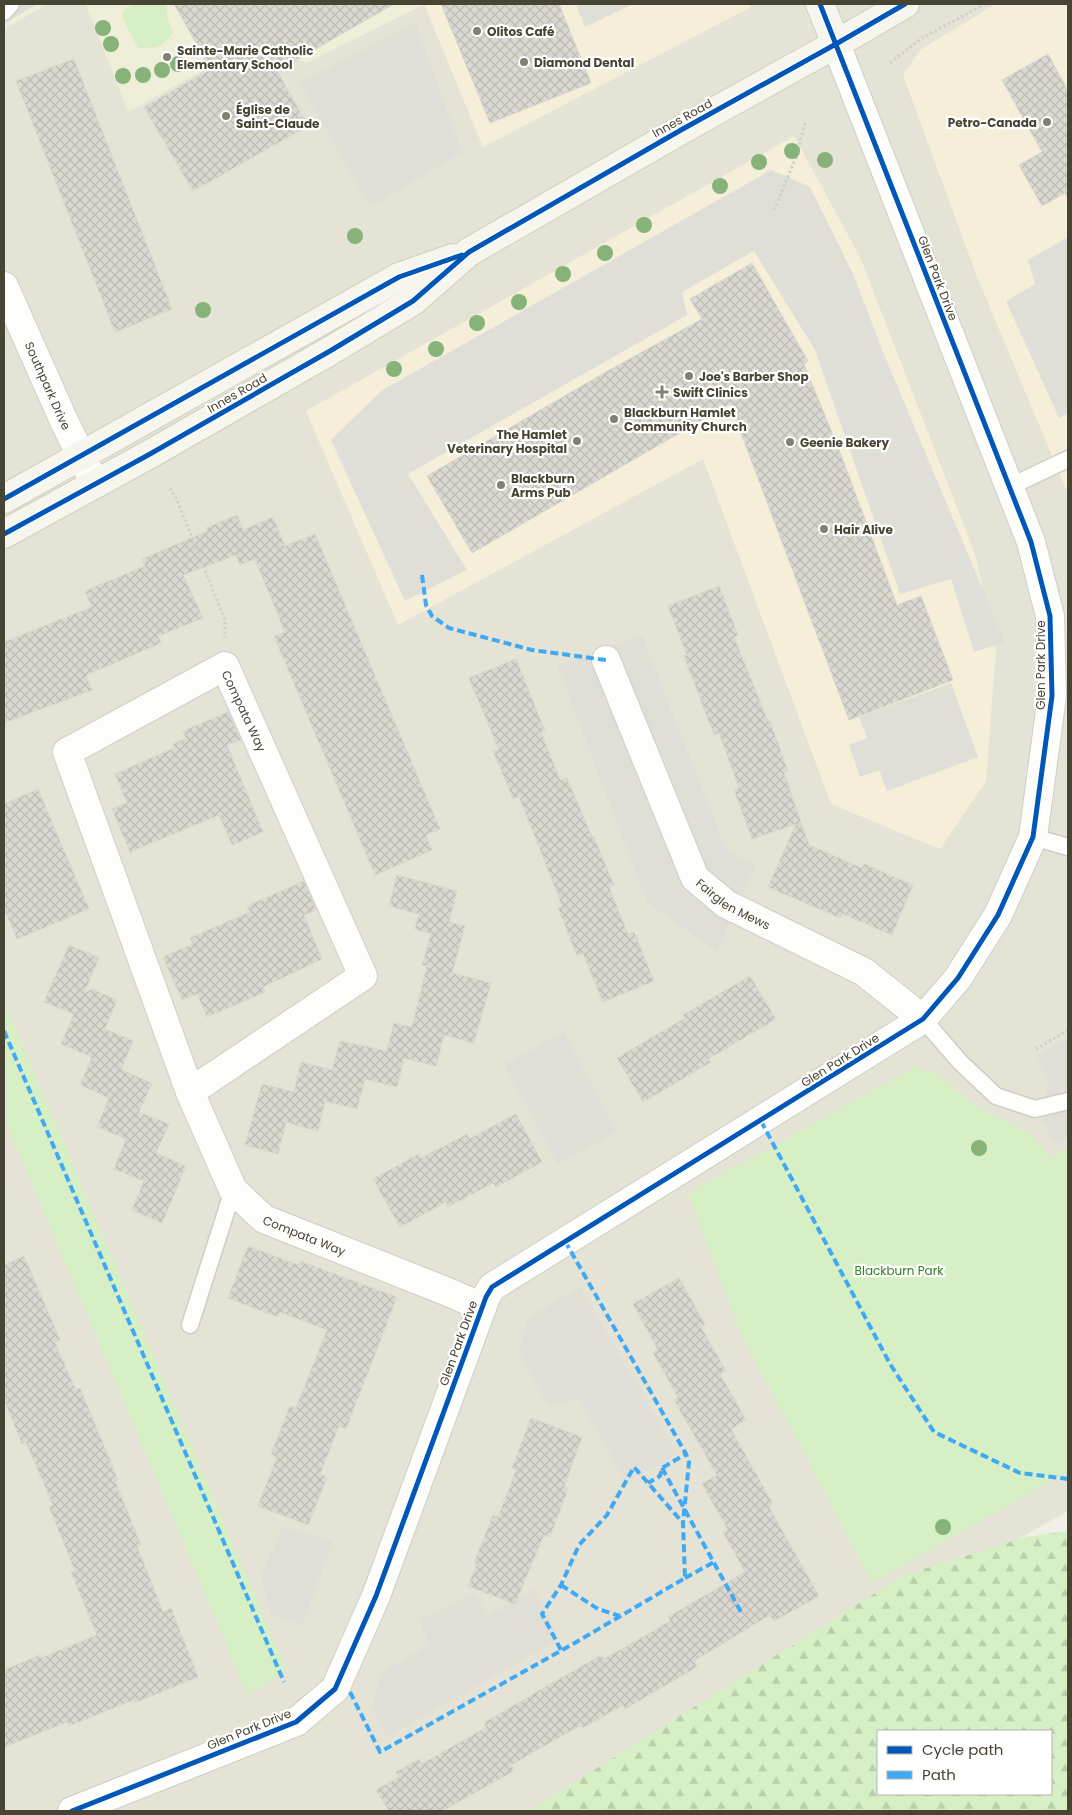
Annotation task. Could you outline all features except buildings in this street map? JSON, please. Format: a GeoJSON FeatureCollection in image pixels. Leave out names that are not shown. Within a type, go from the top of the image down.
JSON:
{"type":"FeatureCollection","features":[{"type":"Feature","properties":{"kind":"street"},"geometry":{"type":"LineString","coordinates":[[820,4],[836,44]]}},
{"type":"Feature","properties":{"kind":"street","name":"Innes Road"},"geometry":{"type":"LineString","coordinates":[[4,499],[399,277],[469,252],[905,4]]}},
{"type":"Feature","properties":{"kind":"street","name":"Glen Park Drive"},"geometry":{"type":"LineString","coordinates":[[72,1811],[296,1722],[335,1690],[376,1596],[482,1307],[492,1287],[923,1019],[958,978],[998,915],[1033,837],[1060,696],[1050,616],[1031,542],[836,44]]}},
{"type":"Feature","properties":{"kind":"street","name":"Innes Road"},"geometry":{"type":"LineString","coordinates":[[4,534],[150,454],[413,301],[469,252]]}},
{"type":"Feature","properties":{"kind":"street","name":"Southpark Drive"},"geometry":{"type":"LineString","coordinates":[[4,286],[80,456],[95,484]]}},
{"type":"Feature","properties":{"kind":"street","name":"Fairglen Mews"},"geometry":{"type":"LineString","coordinates":[[606,660],[695,878],[726,904],[864,972],[923,1019]]}},
{"type":"Feature","properties":{"kind":"street","name":"Compata Way"},"geometry":{"type":"LineString","coordinates":[[190,1092],[363,976],[224,666],[67,752],[190,1092],[233,1190],[264,1218],[482,1307]]}},
{"type":"Feature","properties":{"kind":"lane"},"geometry":{"type":"LineString","coordinates":[[4,12],[11,4]]}},
{"type":"Feature","properties":{"kind":"lane"},"geometry":{"type":"LineString","coordinates":[[1010,487],[1068,459]]}},
{"type":"Feature","properties":{"kind":"lane"},"geometry":{"type":"LineString","coordinates":[[1033,837],[1068,847]]}},
{"type":"Feature","properties":{"kind":"lane"},"geometry":{"type":"LineString","coordinates":[[923,1019],[960,1062],[996,1096],[1035,1109],[1068,1101]]}},
{"type":"Feature","properties":{"kind":"lane"},"geometry":{"type":"LineString","coordinates":[[190,1326],[233,1190]]}},
{"type":"Feature","properties":{"kind":"path"},"geometry":{"type":"LineString","coordinates":[[890,63],[922,38],[985,4]]}},
{"type":"Feature","properties":{"kind":"path"},"geometry":{"type":"LineString","coordinates":[[774,210],[797,155],[805,123]]}},
{"type":"Feature","properties":{"kind":"path"},"geometry":{"type":"LineString","coordinates":[[170,488],[224,620],[224,666]]}},
{"type":"Feature","properties":{"kind":"path"},"geometry":{"type":"LineString","coordinates":[[1036,1049],[1068,1030]]}},
{"type":"Feature","properties":{"kind":"shaded area"},"geometry":{"type":"Polygon","coordinates":[[[4,4],[1068,4],[1068,1511],[861,1628],[559,1811],[4,1811],[4,4]]]}},
{"type":"Feature","properties":{"kind":"shaded area"},"geometry":{"type":"Polygon","coordinates":[[[4,4],[47,4],[4,30],[4,4]]]}},
{"type":"Feature","properties":{"kind":"shaded area"},"geometry":{"type":"Polygon","coordinates":[[[4,4],[37,4],[4,24],[4,4]]]}},
{"type":"Feature","properties":{"kind":"shaded area","name":"Sainte-Marie Catholic Elementary School"},"geometry":{"type":"Polygon","coordinates":[[[86,4],[425,4],[306,63],[272,50],[240,50],[128,112],[86,4]]]}},
{"type":"Feature","properties":{"kind":"shaded area"},"geometry":{"type":"Polygon","coordinates":[[[424,4],[749,4],[751,7],[483,147],[424,4]]]}},
{"type":"Feature","properties":{"kind":"shaded area"},"geometry":{"type":"Polygon","coordinates":[[[576,4],[633,4],[585,27],[576,4]]]}},
{"type":"Feature","properties":{"kind":"shaded area"},"geometry":{"type":"Polygon","coordinates":[[[996,4],[1068,4],[1068,494],[976,274],[903,75],[920,50],[996,4]]]}},
{"type":"Feature","properties":{"kind":"shaded area"},"geometry":{"type":"Polygon","coordinates":[[[415,22],[462,152],[370,207],[300,83],[415,22]]]}},
{"type":"Feature","properties":{"kind":"shaded area"},"geometry":{"type":"Polygon","coordinates":[[[794,136],[860,257],[975,554],[996,650],[986,781],[940,849],[831,804],[703,459],[398,625],[306,411],[794,136]]]}},
{"type":"Feature","properties":{"kind":"shaded area"},"geometry":{"type":"Polygon","coordinates":[[[771,170],[810,187],[854,276],[883,352],[1005,642],[974,652],[951,579],[900,594],[815,350],[754,251],[682,292],[687,315],[408,474],[467,570],[405,601],[331,440],[381,391],[771,170]]]}},
{"type":"Feature","properties":{"kind":"shaded area"},"geometry":{"type":"Polygon","coordinates":[[[1068,237],[1068,413],[1059,418],[1006,301],[1035,284],[1028,260],[1068,237]]]}},
{"type":"Feature","properties":{"kind":"shaded area"},"geometry":{"type":"Polygon","coordinates":[[[642,635],[727,852],[756,864],[717,952],[647,902],[557,665],[642,635]]]}},
{"type":"Feature","properties":{"kind":"shaded area"},"geometry":{"type":"Polygon","coordinates":[[[951,683],[978,757],[887,791],[879,770],[860,777],[849,745],[867,738],[859,717],[951,683]]]}},
{"type":"Feature","properties":{"kind":"shaded area"},"geometry":{"type":"Polygon","coordinates":[[[564,1032],[617,1132],[558,1164],[504,1065],[564,1032]]]}},
{"type":"Feature","properties":{"kind":"shaded area"},"geometry":{"type":"Polygon","coordinates":[[[1068,1038],[1068,1138],[1056,1145],[1040,1119],[1049,1080],[1036,1056],[1068,1038]]]}},
{"type":"Feature","properties":{"kind":"shaded area"},"geometry":{"type":"Polygon","coordinates":[[[580,1287],[678,1454],[626,1482],[579,1398],[549,1407],[519,1351],[529,1317],[580,1287]]]}},
{"type":"Feature","properties":{"kind":"shaded area"},"geometry":{"type":"Polygon","coordinates":[[[283,1527],[333,1542],[302,1625],[271,1614],[261,1576],[283,1527]]]}},
{"type":"Feature","properties":{"kind":"shaded area"},"geometry":{"type":"Polygon","coordinates":[[[534,1589],[560,1639],[387,1737],[372,1708],[381,1674],[428,1645],[420,1620],[475,1592],[488,1616],[534,1589]]]}},
{"type":"Feature","properties":{"kind":"green space"},"geometry":{"type":"Polygon","coordinates":[[[134,4],[164,4],[167,6],[167,17],[173,33],[162,44],[150,48],[138,48],[122,17],[123,11],[134,4]]]}},
{"type":"Feature","properties":{"kind":"green space"},"geometry":{"type":"Polygon","coordinates":[[[4,1001],[286,1670],[248,1696],[4,1118],[4,1001]]]}},
{"type":"Feature","properties":{"kind":"green space","name":"Blackburn Park"},"geometry":{"type":"Polygon","coordinates":[[[915,1067],[937,1074],[978,1107],[1030,1133],[1050,1158],[1068,1148],[1068,1471],[872,1583],[740,1332],[688,1193],[915,1067]]]}},
{"type":"Feature","properties":{"kind":"green space"},"geometry":{"type":"Polygon","coordinates":[[[1068,1531],[1068,1811],[529,1811],[904,1575],[1026,1537],[1068,1531]]]}},
{"type":"Feature","properties":{"kind":"marked path"},"geometry":{"type":"LineString","coordinates":[[422,575],[426,605],[432,616],[449,628],[532,650],[606,660]]}},
{"type":"Feature","properties":{"kind":"marked path"},"geometry":{"type":"LineString","coordinates":[[4,1031],[284,1682]]}},
{"type":"Feature","properties":{"kind":"marked path"},"geometry":{"type":"LineString","coordinates":[[761,1121],[890,1364],[934,1432],[1020,1473],[1068,1479]]}},
{"type":"Feature","properties":{"kind":"marked path"},"geometry":{"type":"LineString","coordinates":[[565,1241],[686,1454],[662,1468],[660,1476],[648,1483]]}},
{"type":"Feature","properties":{"kind":"marked path"},"geometry":{"type":"LineString","coordinates":[[350,1692],[380,1752],[573,1644],[685,1578],[683,1523],[689,1462],[686,1454]]}},
{"type":"Feature","properties":{"kind":"marked path"},"geometry":{"type":"LineString","coordinates":[[561,1650],[542,1614],[561,1585],[579,1545],[607,1515],[634,1467],[683,1523]]}},
{"type":"Feature","properties":{"kind":"marked path"},"geometry":{"type":"LineString","coordinates":[[662,1468],[742,1614]]}},
{"type":"Feature","properties":{"kind":"marked path"},"geometry":{"type":"LineString","coordinates":[[685,1578],[714,1562]]}},
{"type":"Feature","properties":{"kind":"marked path"},"geometry":{"type":"LineString","coordinates":[[561,1585],[598,1609],[620,1616]]}},
{"type":"Feature","properties":{"kind":"cycle path"},"geometry":{"type":"LineString","coordinates":[[72,1811],[296,1722],[335,1689],[376,1596],[486,1297],[492,1287],[923,1019],[958,978],[998,915],[1033,837],[1052,696],[1050,616],[1031,542],[820,4]]}},
{"type":"Feature","properties":{"kind":"cycle path"},"geometry":{"type":"LineString","coordinates":[[4,534],[150,454],[330,351],[413,301],[469,252],[905,4]]}},
{"type":"Feature","properties":{"kind":"cycle path"},"geometry":{"type":"LineString","coordinates":[[4,499],[399,277],[462,255]]}},
{"type":"Feature","properties":{"kind":"place","name":"Olitos Café"},"geometry":{"type":"Point","coordinates":[477,31]}},
{"type":"Feature","properties":{"kind":"place","name":"Sainte-Marie Catholic Elementary School"},"geometry":{"type":"Point","coordinates":[167,57]}},
{"type":"Feature","properties":{"kind":"place","name":"Diamond Dental"},"geometry":{"type":"Point","coordinates":[524,62]}},
{"type":"Feature","properties":{"kind":"place","name":"Église de Saint-Claude"},"geometry":{"type":"Point","coordinates":[226,116]}},
{"type":"Feature","properties":{"kind":"place","name":"Petro-Canada"},"geometry":{"type":"Point","coordinates":[1047,122]}},
{"type":"Feature","properties":{"kind":"place","name":"Joe's Barber Shop"},"geometry":{"type":"Point","coordinates":[689,376]}},
{"type":"Feature","properties":{"kind":"place","name":"Swift Clinics"},"geometry":{"type":"Point","coordinates":[662,392]}},
{"type":"Feature","properties":{"kind":"place","name":"Blackburn Hamlet Community Church"},"geometry":{"type":"Point","coordinates":[614,419]}},
{"type":"Feature","properties":{"kind":"place","name":"The Hamlet Veterinary Hospital"},"geometry":{"type":"Point","coordinates":[577,441]}},
{"type":"Feature","properties":{"kind":"place","name":"Geenie Bakery"},"geometry":{"type":"Point","coordinates":[790,442]}},
{"type":"Feature","properties":{"kind":"place","name":"Blackburn Arms Pub"},"geometry":{"type":"Point","coordinates":[501,485]}},
{"type":"Feature","properties":{"kind":"place","name":"Hair Alive"},"geometry":{"type":"Point","coordinates":[824,529]}}]}
